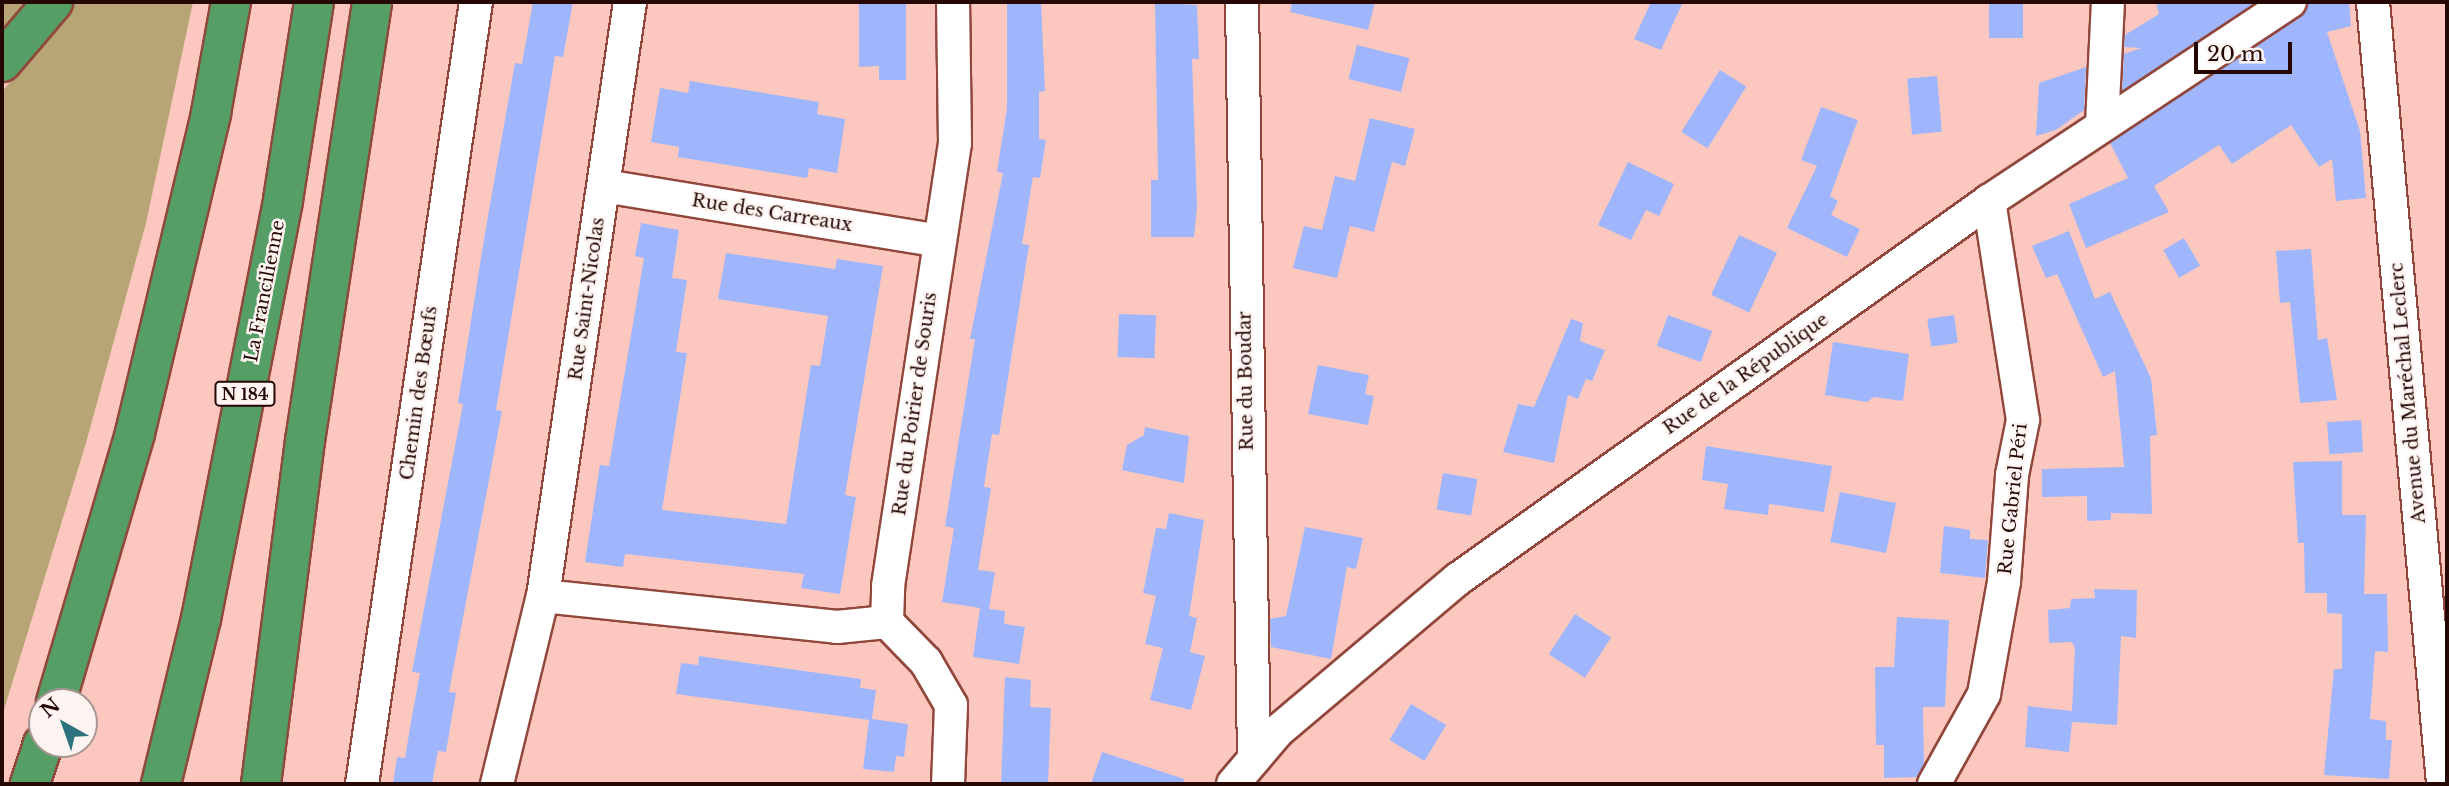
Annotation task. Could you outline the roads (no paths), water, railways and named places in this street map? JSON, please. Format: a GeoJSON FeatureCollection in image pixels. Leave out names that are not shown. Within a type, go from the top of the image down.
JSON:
{"type":"FeatureCollection","features":[{"type":"Feature","properties":{"kind":"highway"},"geometry":{"type":"LineString","coordinates":[[2,62],[53,2]]}},
{"type":"Feature","properties":{"kind":"highway"},"geometry":{"type":"LineString","coordinates":[[60,688],[135,433],[211,113],[230,2]]}},
{"type":"Feature","properties":{"kind":"highway","name":"La Francilienne"},"geometry":{"type":"LineString","coordinates":[[161,784],[217,537],[283,200],[314,2]]}},
{"type":"Feature","properties":{"kind":"highway"},"geometry":{"type":"LineString","coordinates":[[261,784],[305,441],[372,2]]}},
{"type":"Feature","properties":{"kind":"highway"},"geometry":{"type":"LineString","coordinates":[[30,784],[38,758]]}},
{"type":"Feature","properties":{"kind":"street","name":"Chemin des Bœufs"},"geometry":{"type":"LineString","coordinates":[[362,784],[476,2]]}},
{"type":"Feature","properties":{"kind":"street","name":"Rue Saint-Nicolas"},"geometry":{"type":"LineString","coordinates":[[497,784],[543,596],[630,2]]}},
{"type":"Feature","properties":{"kind":"street","name":"Rue du Poirier de Souris"},"geometry":{"type":"LineString","coordinates":[[887,622],[888,586],[955,143],[953,2]]}},
{"type":"Feature","properties":{"kind":"street","name":"Rue du Boudar"},"geometry":{"type":"LineString","coordinates":[[1242,2],[1254,759]]}},
{"type":"Feature","properties":{"kind":"street"},"geometry":{"type":"LineString","coordinates":[[2102,124],[2108,2]]}},
{"type":"Feature","properties":{"kind":"street","name":"Rue de la République"},"geometry":{"type":"LineString","coordinates":[[1233,784],[1278,731],[1458,579],[1989,201],[2290,2]]}},
{"type":"Feature","properties":{"kind":"street","name":"Avenue du Maréchal Leclerc"},"geometry":{"type":"LineString","coordinates":[[2373,2],[2443,784]]}},
{"type":"Feature","properties":{"kind":"street","name":"Rue des Carreaux"},"geometry":{"type":"LineString","coordinates":[[604,186],[940,241]]}},
{"type":"Feature","properties":{"kind":"street","name":"Rue Gabriel Péri"},"geometry":{"type":"LineString","coordinates":[[1934,784],[1984,694],[2004,582],[2012,475],[2023,420],[1989,201]]}},
{"type":"Feature","properties":{"kind":"street"},"geometry":{"type":"LineString","coordinates":[[543,596],[837,628],[887,622],[926,662],[951,705],[948,784]]}}]}
